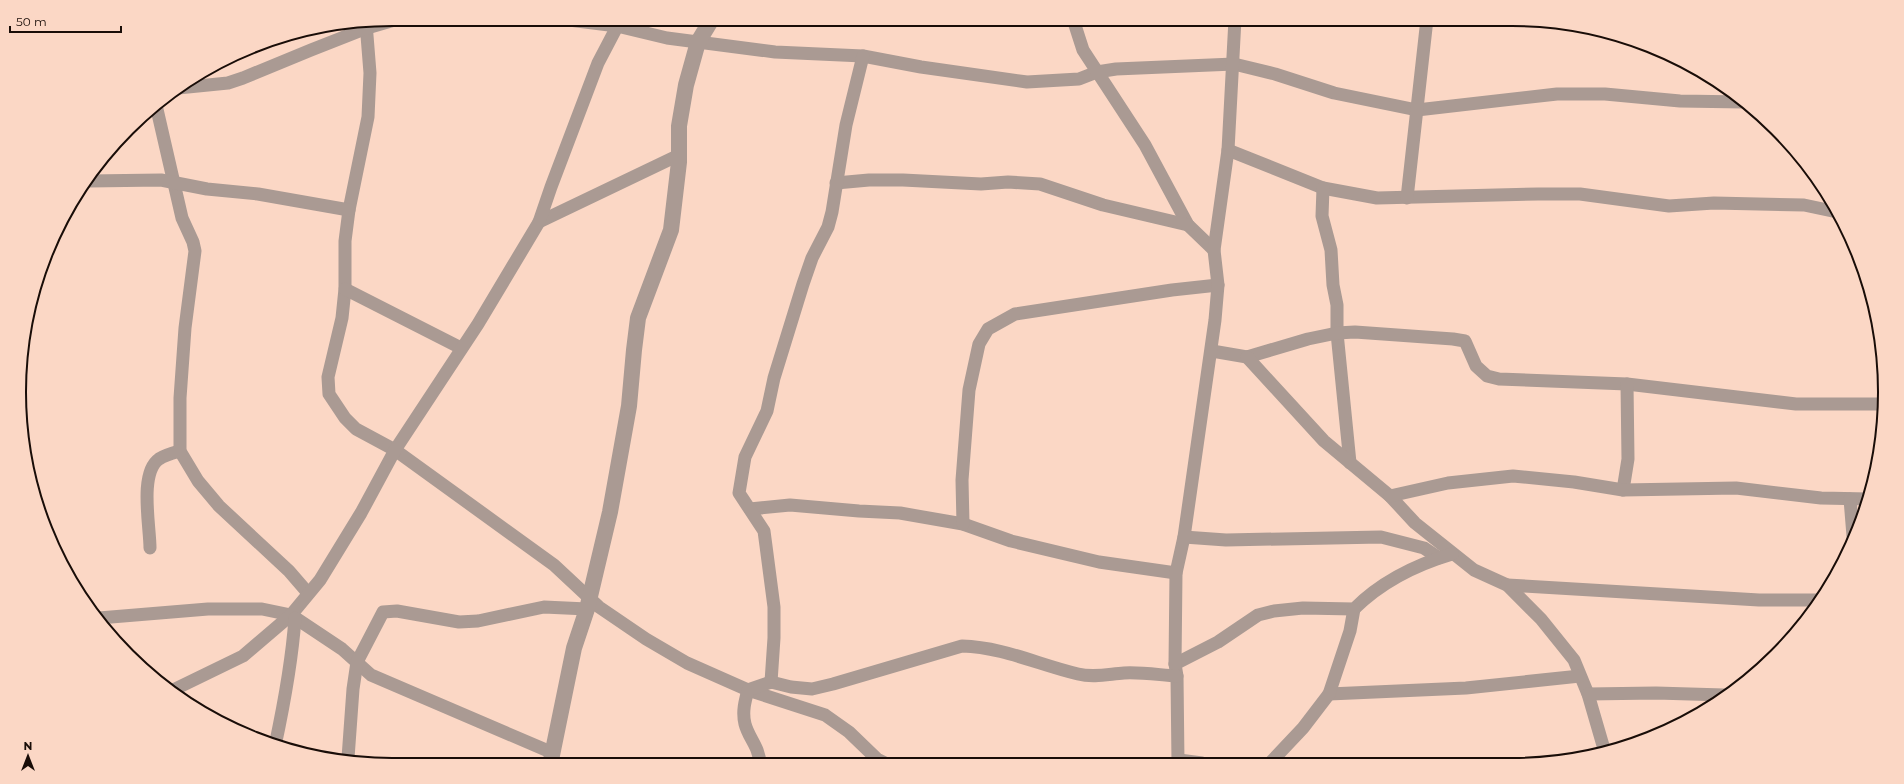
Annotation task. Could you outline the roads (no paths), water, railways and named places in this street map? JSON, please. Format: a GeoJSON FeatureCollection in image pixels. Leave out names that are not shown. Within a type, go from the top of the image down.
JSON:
{"type":"FeatureCollection","features":[{"type":"Feature","properties":{"kind":"street"},"geometry":{"type":"LineString","coordinates":[[177,688],[243,656],[293,617],[308,593],[320,580],[361,513],[394,450],[478,324],[539,222],[598,63],[617,26]]}},
{"type":"Feature","properties":{"kind":"street"},"geometry":{"type":"LineString","coordinates":[[629,26],[667,38],[775,52],[863,56],[921,67],[1027,82],[1079,79],[1097,72],[1116,69],[1234,64],[1275,74],[1334,93],[1417,110],[1557,94],[1605,94],[1680,101],[1735,102]]}},
{"type":"Feature","properties":{"kind":"street"},"geometry":{"type":"LineString","coordinates":[[552,758],[558,722],[574,648],[588,602],[610,512],[629,406],[638,318],[671,230],[679,155],[678,126],[686,84],[698,42],[708,26]]}},
{"type":"Feature","properties":{"kind":"street"},"geometry":{"type":"LineString","coordinates":[[1075,26],[1083,50],[1145,145],[1188,224],[1214,250]]}},
{"type":"Feature","properties":{"kind":"street"},"geometry":{"type":"LineString","coordinates":[[1179,758],[1176,670],[1176,573],[1184,537],[1212,351],[1218,285],[1214,250],[1228,150],[1236,26]]}},
{"type":"Feature","properties":{"kind":"street"},"geometry":{"type":"LineString","coordinates":[[1407,198],[1426,26]]}},
{"type":"Feature","properties":{"kind":"street"},"geometry":{"type":"LineString","coordinates":[[191,87],[228,83],[243,78],[364,27]]}},
{"type":"Feature","properties":{"kind":"street"},"geometry":{"type":"LineString","coordinates":[[367,27],[370,73],[368,117],[349,210],[345,241],[345,289],[342,318],[328,377],[329,394],[345,418],[356,429],[394,450],[554,565],[588,602],[687,663],[748,690],[825,715],[849,732],[876,758]]}},
{"type":"Feature","properties":{"kind":"street"},"geometry":{"type":"LineString","coordinates":[[771,682],[774,638],[774,607],[764,531],[750,509],[742,500],[739,493],[745,457],[767,411],[774,378],[812,258],[828,227],[846,125],[863,56]]}},
{"type":"Feature","properties":{"kind":"street"},"geometry":{"type":"LineString","coordinates":[[158,112],[182,218],[193,242],[195,251],[185,328],[180,398],[180,451],[198,481],[219,506],[289,571],[308,593]]}},
{"type":"Feature","properties":{"kind":"street"},"geometry":{"type":"LineString","coordinates":[[1228,150],[1323,188],[1377,198],[1580,194],[1669,206],[1714,203],[1782,204],[1804,205],[1830,210]]}},
{"type":"Feature","properties":{"kind":"street"},"geometry":{"type":"LineString","coordinates":[[539,222],[679,155]]}},
{"type":"Feature","properties":{"kind":"street"},"geometry":{"type":"LineString","coordinates":[[94,181],[161,180],[207,189],[258,194],[349,210]]}},
{"type":"Feature","properties":{"kind":"street"},"geometry":{"type":"LineString","coordinates":[[836,183],[869,180],[903,180],[982,184],[1008,182],[1040,184],[1103,205],[1188,224]]}},
{"type":"Feature","properties":{"kind":"street"},"geometry":{"type":"LineString","coordinates":[[1323,188],[1322,216],[1331,250],[1333,285],[1337,305],[1337,333],[1350,463]]}},
{"type":"Feature","properties":{"kind":"street"},"geometry":{"type":"LineString","coordinates":[[962,524],[964,507],[962,480],[969,390],[979,344],[988,329],[1015,314],[1172,290],[1218,285]]}},
{"type":"Feature","properties":{"kind":"street"},"geometry":{"type":"LineString","coordinates":[[345,289],[461,348]]}},
{"type":"Feature","properties":{"kind":"street"},"geometry":{"type":"LineString","coordinates":[[1212,351],[1246,357],[1308,339],[1337,333],[1391,334],[1465,341],[1476,366],[1487,376],[1499,379],[1627,384],[1796,404],[1878,404]]}},
{"type":"Feature","properties":{"kind":"street"},"geometry":{"type":"LineString","coordinates":[[1246,357],[1324,441],[1390,496],[1415,524],[1474,570],[1507,586],[1542,619],[1574,660],[1588,694],[1603,747]]}},
{"type":"Feature","properties":{"kind":"street"},"geometry":{"type":"LineString","coordinates":[[1623,490],[1628,459],[1627,384]]}},
{"type":"Feature","properties":{"kind":"street"},"geometry":{"type":"LineString","coordinates":[[150,548],[147,498],[148,476],[159,459],[180,451]]}},
{"type":"Feature","properties":{"kind":"street"},"geometry":{"type":"LineString","coordinates":[[1390,496],[1448,483],[1513,476],[1574,482],[1623,490],[1736,488],[1821,498],[1862,499]]}},
{"type":"Feature","properties":{"kind":"street"},"geometry":{"type":"LineString","coordinates":[[1850,499],[1852,527]]}},
{"type":"Feature","properties":{"kind":"street"},"geometry":{"type":"LineString","coordinates":[[750,509],[790,505],[900,513],[962,524],[1011,541],[1098,562],[1176,573]]}},
{"type":"Feature","properties":{"kind":"street"},"geometry":{"type":"LineString","coordinates":[[1184,537],[1226,540],[1381,536],[1424,548],[1439,558]]}},
{"type":"Feature","properties":{"kind":"street"},"geometry":{"type":"LineString","coordinates":[[1275,758],[1303,728],[1329,694],[1350,630],[1354,609],[1368,595],[1406,572],[1452,554]]}},
{"type":"Feature","properties":{"kind":"street"},"geometry":{"type":"LineString","coordinates":[[1507,586],[1759,600],[1812,600]]}},
{"type":"Feature","properties":{"kind":"street"},"geometry":{"type":"LineString","coordinates":[[348,755],[353,689],[357,662],[383,612],[418,614],[465,622],[478,621],[544,607],[588,602]]}},
{"type":"Feature","properties":{"kind":"street"},"geometry":{"type":"LineString","coordinates":[[748,690],[771,682],[791,687],[812,689],[962,646],[976,646],[1004,651],[1079,674],[1095,676],[1176,670],[1258,615],[1274,611],[1303,608],[1354,609]]}},
{"type":"Feature","properties":{"kind":"street"},"geometry":{"type":"LineString","coordinates":[[104,618],[208,609],[262,609],[293,617],[322,634],[371,674],[550,758]]}},
{"type":"Feature","properties":{"kind":"street"},"geometry":{"type":"LineString","coordinates":[[276,740],[282,716],[294,643],[293,617]]}},
{"type":"Feature","properties":{"kind":"street"},"geometry":{"type":"LineString","coordinates":[[1329,694],[1466,688],[1580,676]]}},
{"type":"Feature","properties":{"kind":"street"},"geometry":{"type":"LineString","coordinates":[[748,690],[744,703],[745,724],[760,754],[760,758]]}},
{"type":"Feature","properties":{"kind":"street"},"geometry":{"type":"LineString","coordinates":[[1588,694],[1656,692],[1717,695]]}}]}
